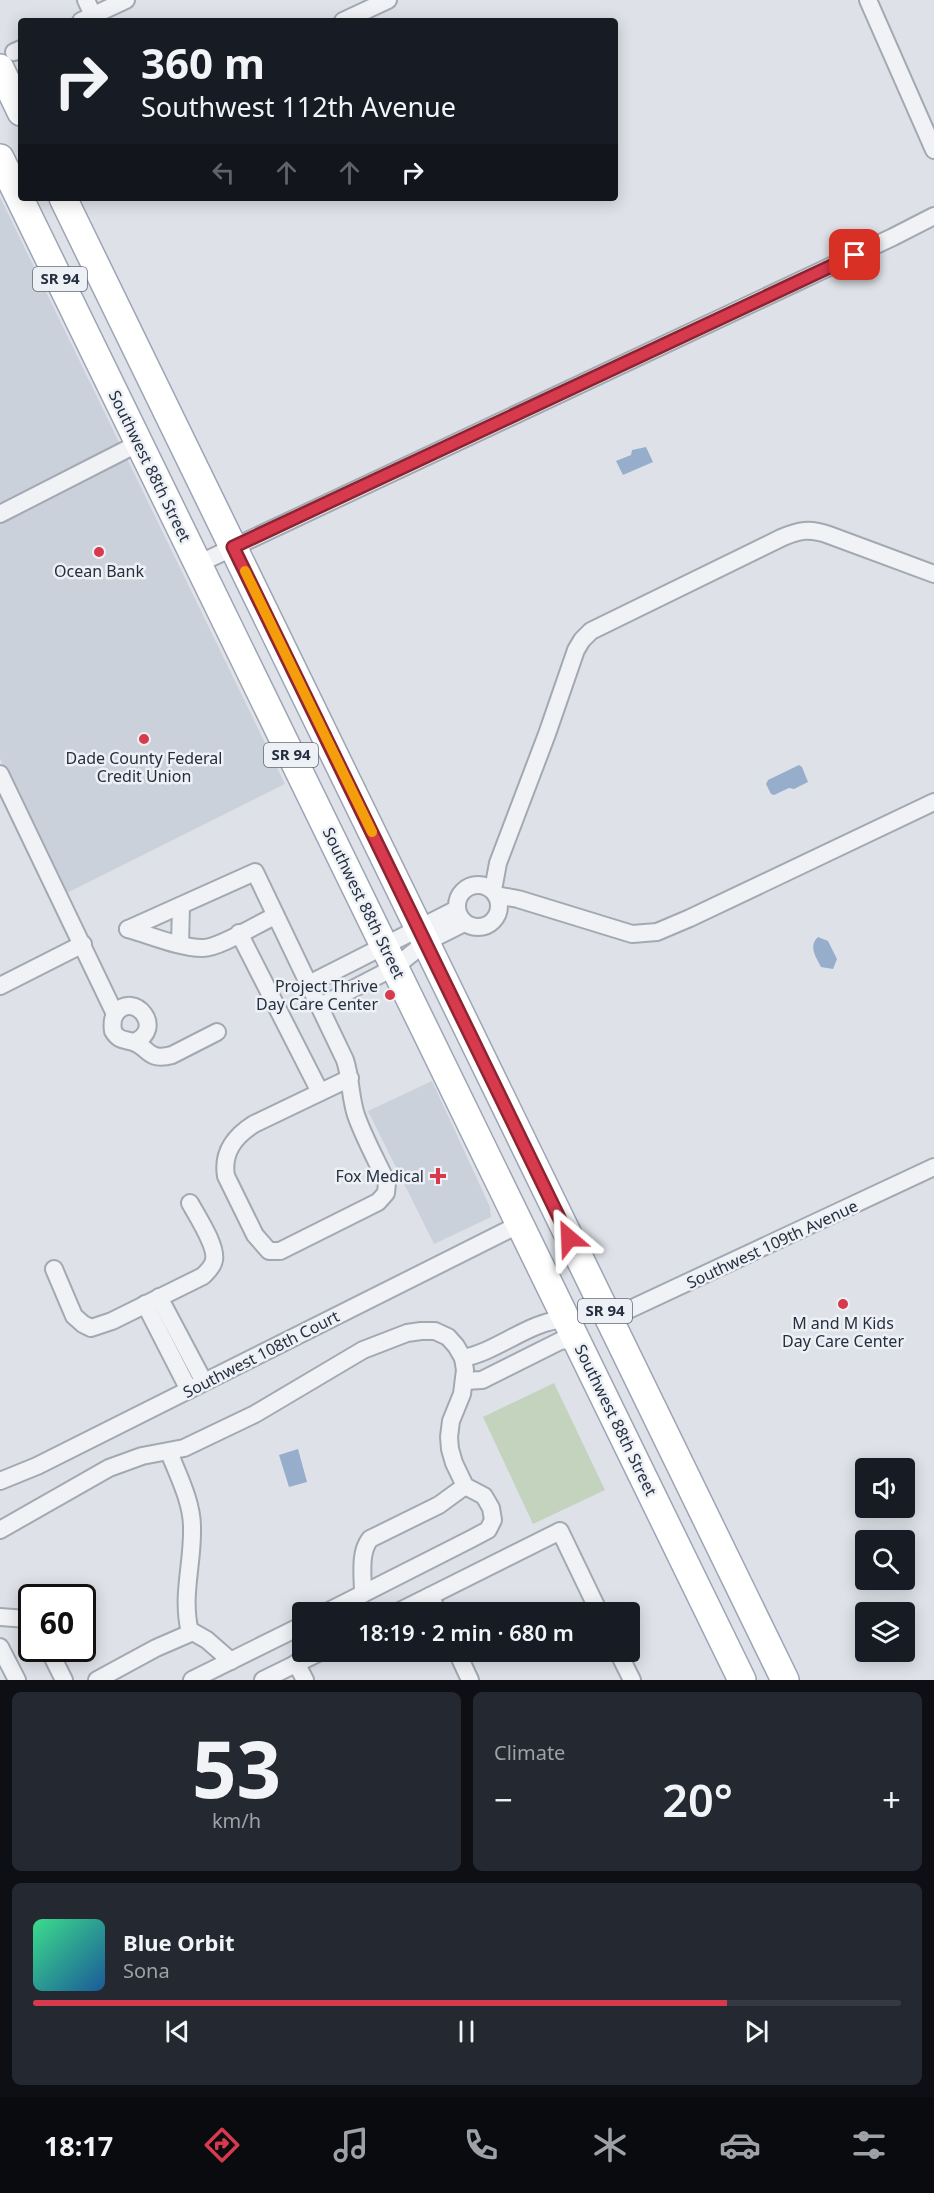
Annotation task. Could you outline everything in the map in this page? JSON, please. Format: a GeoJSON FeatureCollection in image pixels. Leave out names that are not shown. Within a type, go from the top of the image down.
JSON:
{"type":"FeatureCollection","features":[{"type":"Feature","properties":{"kind":"main road"},"geometry":{"type":"LineString","coordinates":[[12,56],[18,93]]}},
{"type":"Feature","properties":{"kind":"main road","name":"Southwest 88th Street"},"geometry":{"type":"LineString","coordinates":[[0,158],[18,195]]}},
{"type":"Feature","properties":{"kind":"main road","name":"Southwest 88th Street"},"geometry":{"type":"LineString","coordinates":[[21,201],[742,1680]]}},
{"type":"Feature","properties":{"kind":"main road","name":"SR 94"},"geometry":{"type":"LineString","coordinates":[[64,201],[785,1680]]}},
{"type":"Feature","properties":{"kind":"main road"},"geometry":{"type":"LineString","coordinates":[[549,1284],[570,1304],[589,1315],[609,1319]]}},
{"type":"Feature","properties":{"kind":"main road"},"geometry":{"type":"LineString","coordinates":[[572,1331],[591,1333],[608,1348],[627,1357]]}},
{"type":"Feature","properties":{"kind":"street"},"geometry":{"type":"LineString","coordinates":[[87,12],[126,0]]}},
{"type":"Feature","properties":{"kind":"street"},"geometry":{"type":"LineString","coordinates":[[349,18],[388,0]]}},
{"type":"Feature","properties":{"kind":"street"},"geometry":{"type":"LineString","coordinates":[[868,0],[934,150]]}},
{"type":"Feature","properties":{"kind":"street"},"geometry":{"type":"LineString","coordinates":[[198,564],[934,216]]}},
{"type":"Feature","properties":{"kind":"street"},"geometry":{"type":"LineString","coordinates":[[0,514],[139,443]]}},
{"type":"Feature","properties":{"kind":"street"},"geometry":{"type":"LineString","coordinates":[[460,916],[477,927],[489,924],[498,914],[499,908],[495,893],[498,863],[548,734],[576,650],[591,631],[756,550],[803,530],[822,532],[934,574]]}},
{"type":"Feature","properties":{"kind":"street"},"geometry":{"type":"LineString","coordinates":[[0,774],[115,1014]]}},
{"type":"Feature","properties":{"kind":"street"},"geometry":{"type":"LineString","coordinates":[[460,916],[458,896],[468,887],[481,884],[495,893],[518,898],[624,932],[650,934],[690,918],[934,802]]}},
{"type":"Feature","properties":{"kind":"street"},"geometry":{"type":"LineString","coordinates":[[275,915],[205,948],[180,944],[128,929],[255,872],[345,1060],[350,1078],[356,1114],[387,1184],[386,1193],[378,1202],[280,1251],[269,1251],[255,1235],[226,1176],[230,1146],[243,1131],[350,1078]]}},
{"type":"Feature","properties":{"kind":"street"},"geometry":{"type":"LineString","coordinates":[[180,944],[181,906]]}},
{"type":"Feature","properties":{"kind":"street"},"geometry":{"type":"LineString","coordinates":[[320,1006],[349,991],[390,956],[423,935],[460,916]]}},
{"type":"Feature","properties":{"kind":"street"},"geometry":{"type":"LineString","coordinates":[[239,933],[320,1092]]}},
{"type":"Feature","properties":{"kind":"street"},"geometry":{"type":"LineString","coordinates":[[309,984],[339,968],[390,956],[423,935]]}},
{"type":"Feature","properties":{"kind":"street"},"geometry":{"type":"LineString","coordinates":[[0,986],[83,944]]}},
{"type":"Feature","properties":{"kind":"street"},"geometry":{"type":"LineString","coordinates":[[339,968],[336,980],[339,986],[349,991]]}},
{"type":"Feature","properties":{"kind":"street"},"geometry":{"type":"LineString","coordinates":[[134,1042],[147,1030],[147,1018],[135,1007],[124,1007],[115,1014],[112,1025],[116,1036],[122,1040],[134,1042],[153,1056],[165,1057],[217,1032]]}},
{"type":"Feature","properties":{"kind":"street","name":"Southwest 109th Avenue"},"geometry":{"type":"LineString","coordinates":[[609,1319],[934,1167]]}},
{"type":"Feature","properties":{"kind":"street"},"geometry":{"type":"LineString","coordinates":[[54,1269],[74,1316],[91,1328],[112,1321],[202,1276],[212,1267],[214,1259],[212,1246],[190,1203]]}},
{"type":"Feature","properties":{"kind":"street","name":"Southwest 108th Court"},"geometry":{"type":"LineString","coordinates":[[0,1481],[37,1466],[520,1224]]}},
{"type":"Feature","properties":{"kind":"street"},"geometry":{"type":"LineString","coordinates":[[152,1301],[196,1386]]}},
{"type":"Feature","properties":{"kind":"street"},"geometry":{"type":"LineString","coordinates":[[463,1358],[474,1356],[550,1320],[572,1331],[569,1340],[560,1341],[482,1380],[464,1380]]}},
{"type":"Feature","properties":{"kind":"street"},"geometry":{"type":"LineString","coordinates":[[0,1530],[109,1468],[142,1456],[184,1448],[255,1414],[363,1350],[407,1333],[421,1331],[442,1334],[453,1341],[463,1358],[465,1370],[462,1394],[451,1421],[449,1437],[454,1463],[465,1486],[484,1496],[493,1520],[490,1528],[347,1602]]}},
{"type":"Feature","properties":{"kind":"street"},"geometry":{"type":"LineString","coordinates":[[503,1343],[512,1365]]}},
{"type":"Feature","properties":{"kind":"street"},"geometry":{"type":"LineString","coordinates":[[169,1452],[191,1515],[192,1546],[185,1605],[190,1633]]}},
{"type":"Feature","properties":{"kind":"street"},"geometry":{"type":"LineString","coordinates":[[363,1594],[363,1553],[364,1546],[370,1539],[439,1505],[465,1486]]}},
{"type":"Feature","properties":{"kind":"street"},"geometry":{"type":"LineString","coordinates":[[418,1602],[560,1531],[594,1602]]}},
{"type":"Feature","properties":{"kind":"street"},"geometry":{"type":"LineString","coordinates":[[430,1596],[433,1602]]}},
{"type":"Feature","properties":{"kind":"street"},"geometry":{"type":"LineString","coordinates":[[0,1617],[18,1618]]}},
{"type":"Feature","properties":{"kind":"street"},"geometry":{"type":"LineString","coordinates":[[192,1680],[292,1630]]}},
{"type":"Feature","properties":{"kind":"street"},"geometry":{"type":"LineString","coordinates":[[97,1680],[156,1648],[190,1633],[199,1635],[231,1661]]}},
{"type":"Feature","properties":{"kind":"street"},"geometry":{"type":"LineString","coordinates":[[0,1647],[17,1680]]}},
{"type":"Feature","properties":{"kind":"street"},"geometry":{"type":"LineString","coordinates":[[55,1662],[64,1680]]}},
{"type":"Feature","properties":{"kind":"street"},"geometry":{"type":"LineString","coordinates":[[263,1680],[300,1662]]}},
{"type":"Feature","properties":{"kind":"street"},"geometry":{"type":"LineString","coordinates":[[462,1662],[470,1680]]}},
{"type":"Feature","properties":{"kind":"street"},"geometry":{"type":"LineString","coordinates":[[623,1662],[632,1680]]}},
{"type":"Feature","properties":{"kind":"street"},"geometry":{"type":"LineString","coordinates":[[296,1664],[304,1680]]}},
{"type":"Feature","properties":{"kind":"shaded area"},"geometry":{"type":"Polygon","coordinates":[[[0,197],[285,784],[65,894],[0,759],[0,197]]]}},
{"type":"Feature","properties":{"kind":"shaded area"},"geometry":{"type":"Polygon","coordinates":[[[432,1081],[490,1207],[491,1217],[434,1244],[368,1111],[432,1081]]]}},
{"type":"Feature","properties":{"kind":"green space"},"geometry":{"type":"Polygon","coordinates":[[[554,1383],[605,1490],[533,1524],[483,1417],[554,1383]]]}},
{"type":"Feature","properties":{"kind":"water"},"geometry":{"type":"Polygon","coordinates":[[[646,447],[653,462],[623,475],[616,461],[631,455],[632,450],[646,447]]]}},
{"type":"Feature","properties":{"kind":"water"},"geometry":{"type":"Polygon","coordinates":[[[799,765],[808,782],[794,789],[789,788],[774,795],[771,794],[766,784],[768,780],[799,765]]]}},
{"type":"Feature","properties":{"kind":"water"},"geometry":{"type":"Polygon","coordinates":[[[818,937],[828,941],[837,959],[833,969],[821,967],[817,959],[813,948],[818,937]]]}},
{"type":"Feature","properties":{"kind":"water"},"geometry":{"type":"Polygon","coordinates":[[[298,1449],[307,1482],[289,1487],[279,1455],[298,1449]]]}},
{"type":"Feature","properties":{"kind":"slow traffic"},"geometry":{"type":"LineString","coordinates":[[245,571],[372,832]]}},
{"type":"Feature","properties":{"kind":"place","name":"Ocean Bank"},"geometry":{"type":"Point","coordinates":[99,552]}},
{"type":"Feature","properties":{"kind":"place","name":"Dade County Federal Credit Union"},"geometry":{"type":"Point","coordinates":[144,739]}},
{"type":"Feature","properties":{"kind":"place","name":"Project Thrive Day Care Center"},"geometry":{"type":"Point","coordinates":[390,995]}},
{"type":"Feature","properties":{"kind":"place","name":"Fox Medical"},"geometry":{"type":"Point","coordinates":[438,1176]}},
{"type":"Feature","properties":{"kind":"place","name":"M and M Kids Day Care Center"},"geometry":{"type":"Point","coordinates":[843,1304]}},
{"type":"Feature","properties":{"kind":"route"},"geometry":{"type":"LineString","coordinates":[[569,1238],[233,547],[855,255]]}}]}
